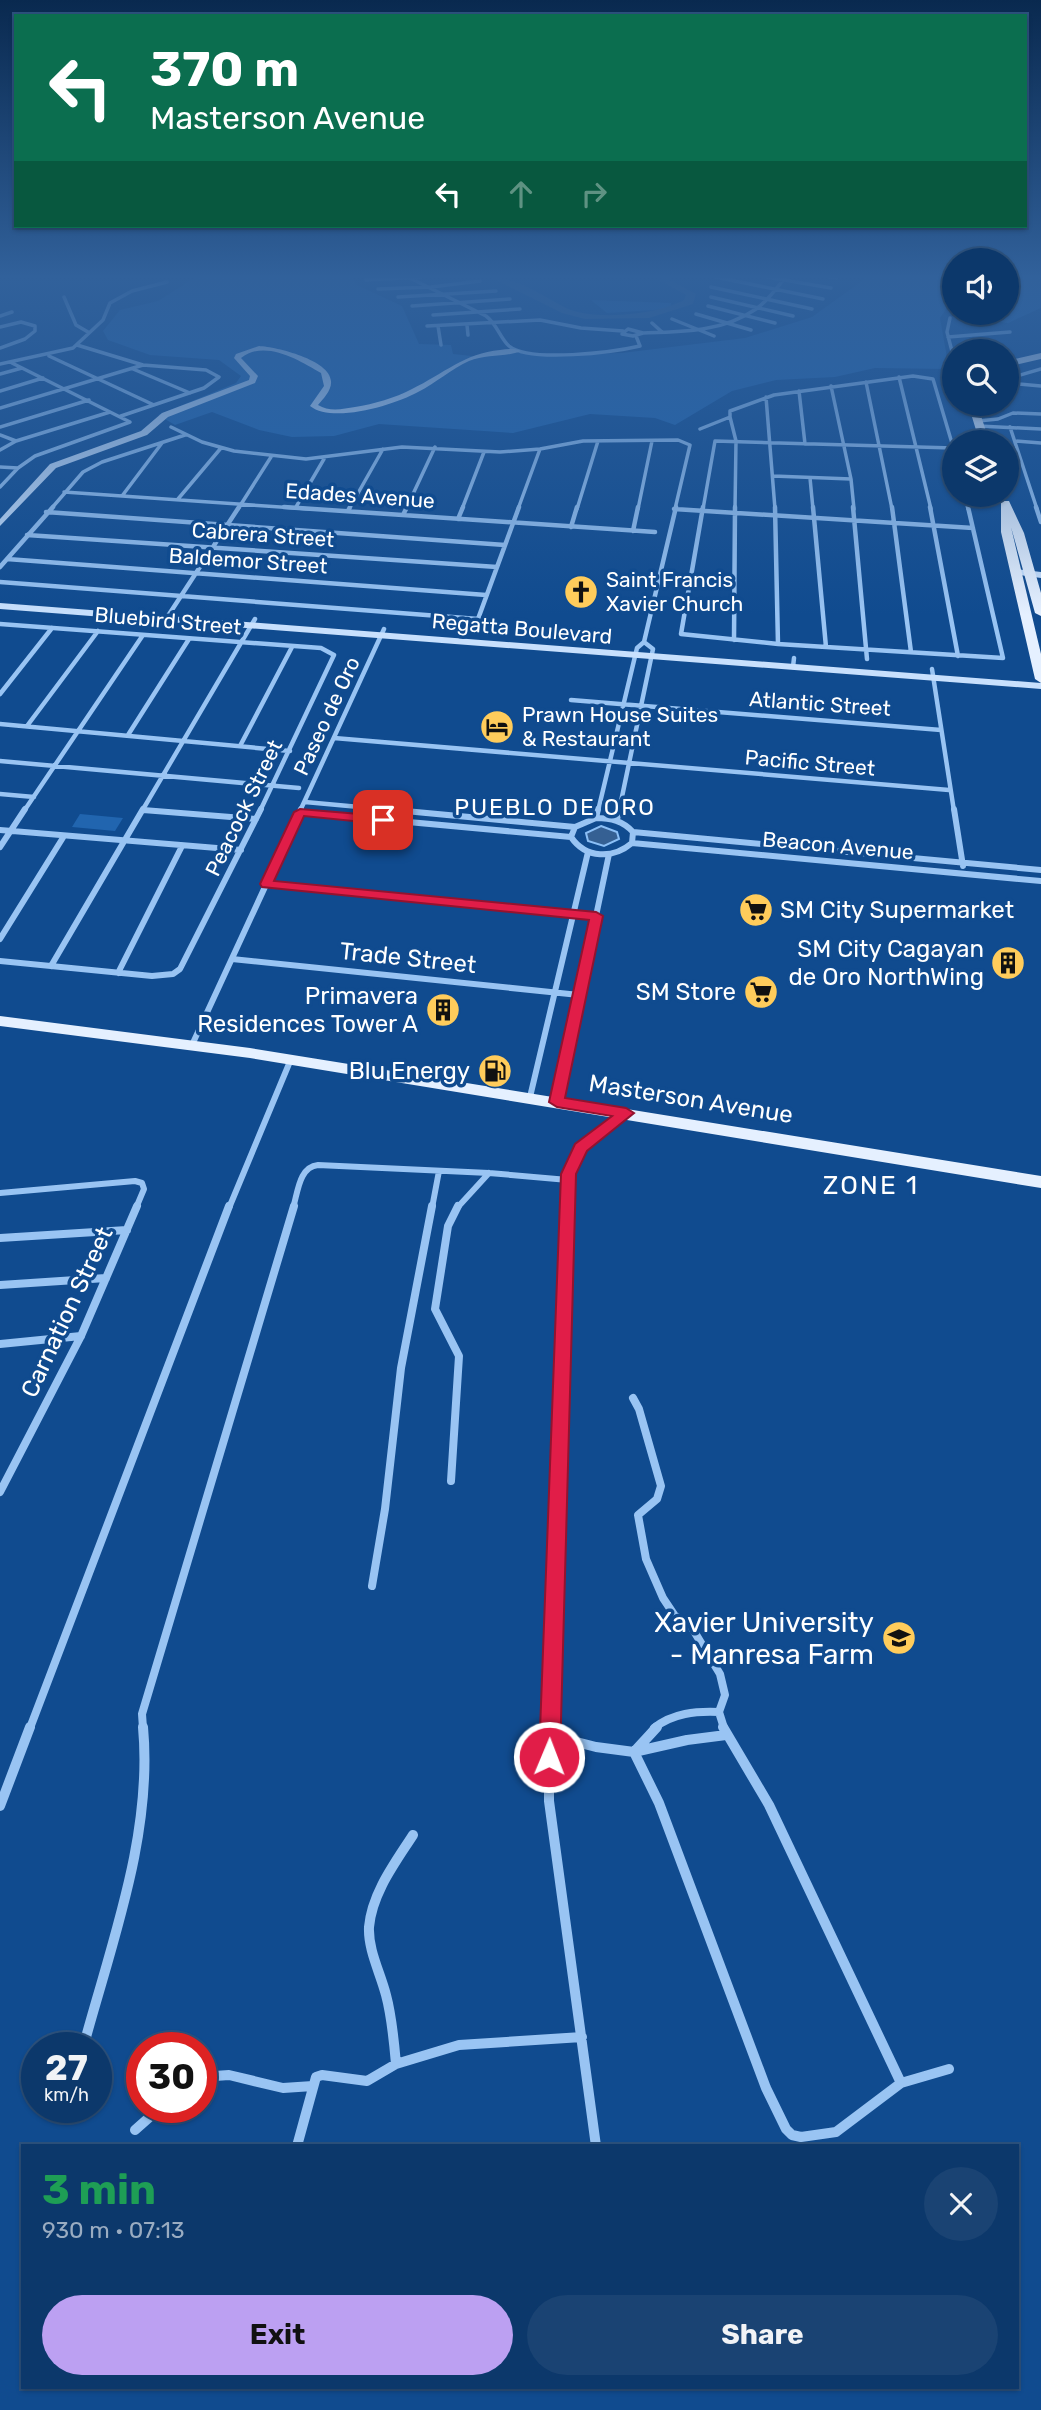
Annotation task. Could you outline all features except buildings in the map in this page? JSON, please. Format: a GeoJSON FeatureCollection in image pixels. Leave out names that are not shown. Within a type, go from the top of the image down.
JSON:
{"type":"FeatureCollection","features":[{"type":"Feature","properties":{"kind":"main road"},"geometry":{"type":"LineString","coordinates":[[976,416],[981,430]]}},
{"type":"Feature","properties":{"kind":"main road"},"geometry":{"type":"LineString","coordinates":[[1004,507],[1006,532],[1041,678]]}},
{"type":"Feature","properties":{"kind":"main road"},"geometry":{"type":"LineString","coordinates":[[1008,507],[1036,574],[1041,613]]}},
{"type":"Feature","properties":{"kind":"main road","name":"Masterson Avenue"},"geometry":{"type":"LineString","coordinates":[[0,1021],[290,1059],[1041,1182]]}},
{"type":"Feature","properties":{"kind":"street"},"geometry":{"type":"LineString","coordinates":[[0,408],[62,389]]}},
{"type":"Feature","properties":{"kind":"street"},"geometry":{"type":"LineString","coordinates":[[0,487],[18,468],[53,449],[128,425],[130,422],[65,389]]}},
{"type":"Feature","properties":{"kind":"street"},"geometry":{"type":"LineString","coordinates":[[122,389],[154,405]]}},
{"type":"Feature","properties":{"kind":"street"},"geometry":{"type":"LineString","coordinates":[[182,389],[190,393]]}},
{"type":"Feature","properties":{"kind":"street"},"geometry":{"type":"LineString","coordinates":[[120,416],[199,389]]}},
{"type":"Feature","properties":{"kind":"street"},"geometry":{"type":"LineString","coordinates":[[0,524],[53,466],[144,433],[165,415],[230,389]]}},
{"type":"Feature","properties":{"kind":"street"},"geometry":{"type":"LineString","coordinates":[[327,389],[314,406],[320,411],[359,408],[417,389]]}},
{"type":"Feature","properties":{"kind":"street"},"geometry":{"type":"LineString","coordinates":[[734,640],[736,441],[730,411],[766,397],[809,389]]}},
{"type":"Feature","properties":{"kind":"street"},"geometry":{"type":"LineString","coordinates":[[832,389],[851,479],[867,659]]}},
{"type":"Feature","properties":{"kind":"street"},"geometry":{"type":"LineString","coordinates":[[868,389],[895,523],[911,652]]}},
{"type":"Feature","properties":{"kind":"street"},"geometry":{"type":"LineString","coordinates":[[902,389],[935,526],[958,656]]}},
{"type":"Feature","properties":{"kind":"street"},"geometry":{"type":"LineString","coordinates":[[936,389],[948,430]]}},
{"type":"Feature","properties":{"kind":"street"},"geometry":{"type":"LineString","coordinates":[[799,391],[805,444]]}},
{"type":"Feature","properties":{"kind":"street"},"geometry":{"type":"LineString","coordinates":[[766,397],[776,516],[778,645]]}},
{"type":"Feature","properties":{"kind":"street"},"geometry":{"type":"LineString","coordinates":[[0,427],[90,400]]}},
{"type":"Feature","properties":{"kind":"street"},"geometry":{"type":"LineString","coordinates":[[0,450],[16,441],[110,412]]}},
{"type":"Feature","properties":{"kind":"street"},"geometry":{"type":"LineString","coordinates":[[979,423],[1013,413],[1041,414]]}},
{"type":"Feature","properties":{"kind":"street"},"geometry":{"type":"LineString","coordinates":[[700,429],[730,417]]}},
{"type":"Feature","properties":{"kind":"street"},"geometry":{"type":"LineString","coordinates":[[979,423],[1041,429]]}},
{"type":"Feature","properties":{"kind":"street"},"geometry":{"type":"LineString","coordinates":[[171,427],[221,448],[271,457],[324,458],[383,449],[435,447],[484,452],[540,449],[598,441],[690,444],[596,818]]}},
{"type":"Feature","properties":{"kind":"street"},"geometry":{"type":"LineString","coordinates":[[0,435],[16,441]]}},
{"type":"Feature","properties":{"kind":"street"},"geometry":{"type":"LineString","coordinates":[[0,567],[83,472],[185,435]]}},
{"type":"Feature","properties":{"kind":"street"},"geometry":{"type":"LineString","coordinates":[[571,527],[598,441]]}},
{"type":"Feature","properties":{"kind":"street"},"geometry":{"type":"LineString","coordinates":[[633,531],[652,441]]}},
{"type":"Feature","properties":{"kind":"street"},"geometry":{"type":"LineString","coordinates":[[942,448],[715,441],[705,511],[681,634],[778,645],[1000,659],[1004,654],[968,507]]}},
{"type":"Feature","properties":{"kind":"street"},"geometry":{"type":"LineString","coordinates":[[1019,441],[1041,443]]}},
{"type":"Feature","properties":{"kind":"street"},"geometry":{"type":"LineString","coordinates":[[122,496],[162,443]]}},
{"type":"Feature","properties":{"kind":"street"},"geometry":{"type":"LineString","coordinates":[[403,515],[435,447]]}},
{"type":"Feature","properties":{"kind":"street"},"geometry":{"type":"LineString","coordinates":[[178,499],[221,448]]}},
{"type":"Feature","properties":{"kind":"street"},"geometry":{"type":"LineString","coordinates":[[348,511],[383,449]]}},
{"type":"Feature","properties":{"kind":"street"},"geometry":{"type":"LineString","coordinates":[[0,582],[478,618],[540,449]]}},
{"type":"Feature","properties":{"kind":"street"},"geometry":{"type":"LineString","coordinates":[[458,519],[484,452]]}},
{"type":"Feature","properties":{"kind":"street"},"geometry":{"type":"LineString","coordinates":[[1019,455],[1041,522]]}},
{"type":"Feature","properties":{"kind":"street"},"geometry":{"type":"LineString","coordinates":[[168,615],[271,457]]}},
{"type":"Feature","properties":{"kind":"street"},"geometry":{"type":"LineString","coordinates":[[296,508],[324,458]]}},
{"type":"Feature","properties":{"kind":"street"},"geometry":{"type":"LineString","coordinates":[[0,467],[18,468]]}},
{"type":"Feature","properties":{"kind":"street"},"geometry":{"type":"LineString","coordinates":[[773,476],[851,479]]}},
{"type":"Feature","properties":{"kind":"street"},"geometry":{"type":"LineString","coordinates":[[810,478],[826,647]]}},
{"type":"Feature","properties":{"kind":"street"},"geometry":{"type":"LineString","coordinates":[[1030,487],[1041,488]]}},
{"type":"Feature","properties":{"kind":"street","name":"Edades Avenue"},"geometry":{"type":"LineString","coordinates":[[64,492],[655,532]]}},
{"type":"Feature","properties":{"kind":"street"},"geometry":{"type":"LineString","coordinates":[[674,509],[973,528]]}},
{"type":"Feature","properties":{"kind":"street"},"geometry":{"type":"LineString","coordinates":[[46,512],[505,545]]}},
{"type":"Feature","properties":{"kind":"street","name":"Cabrera Street"},"geometry":{"type":"LineString","coordinates":[[27,535],[496,567]]}},
{"type":"Feature","properties":{"kind":"street","name":"Baldemor Street"},"geometry":{"type":"LineString","coordinates":[[7,559],[486,595]]}},
{"type":"Feature","properties":{"kind":"street"},"geometry":{"type":"LineString","coordinates":[[1015,572],[1036,574]]}},
{"type":"Feature","properties":{"kind":"street","name":"Regatta Boulevard"},"geometry":{"type":"LineString","coordinates":[[0,600],[383,632],[639,648],[652,653],[932,674],[1041,686]]}},
{"type":"Feature","properties":{"kind":"street","name":"Regatta Boulevard"},"geometry":{"type":"LineString","coordinates":[[0,606],[168,615]]}},
{"type":"Feature","properties":{"kind":"street"},"geometry":{"type":"LineString","coordinates":[[51,966],[253,622]]}},
{"type":"Feature","properties":{"kind":"street","name":"Bluebird Street"},"geometry":{"type":"LineString","coordinates":[[1,625],[332,652]]}},
{"type":"Feature","properties":{"kind":"street"},"geometry":{"type":"LineString","coordinates":[[0,694],[52,628]]}},
{"type":"Feature","properties":{"kind":"street"},"geometry":{"type":"LineString","coordinates":[[27,726],[98,631]]}},
{"type":"Feature","properties":{"kind":"street","name":"Paseo de Oro"},"geometry":{"type":"LineString","coordinates":[[192,1045],[383,632]]}},
{"type":"Feature","properties":{"kind":"street"},"geometry":{"type":"LineString","coordinates":[[0,847],[143,635]]}},
{"type":"Feature","properties":{"kind":"street"},"geometry":{"type":"LineString","coordinates":[[128,735],[189,639]]}},
{"type":"Feature","properties":{"kind":"street"},"geometry":{"type":"LineString","coordinates":[[240,746],[292,647]]}},
{"type":"Feature","properties":{"kind":"street"},"geometry":{"type":"LineString","coordinates":[[617,820],[652,653],[639,648]]}},
{"type":"Feature","properties":{"kind":"street","name":"Peacock Street"},"geometry":{"type":"LineString","coordinates":[[118,973],[152,976],[173,974],[184,963],[290,751],[334,658],[332,652]]}},
{"type":"Feature","properties":{"kind":"street"},"geometry":{"type":"LineString","coordinates":[[932,674],[964,874]]}},
{"type":"Feature","properties":{"kind":"street","name":"Regatta Boulevard"},"geometry":{"type":"LineString","coordinates":[[932,674],[1041,678]]}},
{"type":"Feature","properties":{"kind":"street","name":"Atlantic Street"},"geometry":{"type":"LineString","coordinates":[[571,700],[941,730]]}},
{"type":"Feature","properties":{"kind":"street"},"geometry":{"type":"LineString","coordinates":[[0,724],[290,751]]}},
{"type":"Feature","properties":{"kind":"street","name":"Pacific Street"},"geometry":{"type":"LineString","coordinates":[[334,738],[949,790]]}},
{"type":"Feature","properties":{"kind":"street"},"geometry":{"type":"LineString","coordinates":[[0,761],[299,788]]}},
{"type":"Feature","properties":{"kind":"street"},"geometry":{"type":"LineString","coordinates":[[0,794],[34,797]]}},
{"type":"Feature","properties":{"kind":"street"},"geometry":{"type":"LineString","coordinates":[[304,802],[575,827],[596,818],[617,820],[633,832],[632,843],[624,850],[610,854],[588,852],[576,846],[571,837]]}},
{"type":"Feature","properties":{"kind":"street"},"geometry":{"type":"LineString","coordinates":[[144,810],[256,820]]}},
{"type":"Feature","properties":{"kind":"street"},"geometry":{"type":"LineString","coordinates":[[300,812],[571,837]]}},
{"type":"Feature","properties":{"kind":"street"},"geometry":{"type":"LineString","coordinates":[[571,837],[575,827]]}},
{"type":"Feature","properties":{"kind":"street"},"geometry":{"type":"LineString","coordinates":[[0,830],[241,850]]}},
{"type":"Feature","properties":{"kind":"street","name":"Beacon Avenue"},"geometry":{"type":"LineString","coordinates":[[633,832],[1041,870]]}},
{"type":"Feature","properties":{"kind":"street"},"geometry":{"type":"LineString","coordinates":[[0,939],[64,836]]}},
{"type":"Feature","properties":{"kind":"street","name":"Beacon Avenue"},"geometry":{"type":"LineString","coordinates":[[632,843],[1041,881]]}},
{"type":"Feature","properties":{"kind":"street"},"geometry":{"type":"LineString","coordinates":[[0,961],[118,973],[182,846]]}},
{"type":"Feature","properties":{"kind":"street"},"geometry":{"type":"LineString","coordinates":[[530,1097],[588,852]]}},
{"type":"Feature","properties":{"kind":"street"},"geometry":{"type":"LineString","coordinates":[[557,1102],[610,854]]}},
{"type":"Feature","properties":{"kind":"street"},"geometry":{"type":"LineString","coordinates":[[266,884],[596,916]]}},
{"type":"Feature","properties":{"kind":"street","name":"Trade Street"},"geometry":{"type":"LineString","coordinates":[[232,958],[579,995]]}},
{"type":"Feature","properties":{"kind":"street"},"geometry":{"type":"LineString","coordinates":[[0,1806],[248,1157],[290,1059]]}},
{"type":"Feature","properties":{"kind":"street"},"geometry":{"type":"LineString","coordinates":[[596,2144],[549,1801],[549,1735],[568,1180],[581,1148],[626,1113]]}},
{"type":"Feature","properties":{"kind":"street"},"geometry":{"type":"LineString","coordinates":[[87,2032],[138,1843],[146,1757],[142,1714],[304,1171],[309,1166],[318,1165],[489,1173],[568,1180]]}},
{"type":"Feature","properties":{"kind":"street"},"geometry":{"type":"LineString","coordinates":[[372,1586],[385,1509],[401,1368],[439,1171]]}},
{"type":"Feature","properties":{"kind":"street"},"geometry":{"type":"LineString","coordinates":[[451,1481],[459,1356],[435,1309],[448,1226],[453,1212],[489,1173]]}},
{"type":"Feature","properties":{"kind":"street","name":"Carnation Street"},"geometry":{"type":"LineString","coordinates":[[0,1193],[135,1181],[142,1183],[144,1189],[81,1336],[0,1492]]}},
{"type":"Feature","properties":{"kind":"street"},"geometry":{"type":"LineString","coordinates":[[0,1238],[127,1230]]}},
{"type":"Feature","properties":{"kind":"street"},"geometry":{"type":"LineString","coordinates":[[0,1285],[106,1278]]}},
{"type":"Feature","properties":{"kind":"street"},"geometry":{"type":"LineString","coordinates":[[0,1352],[2,1344],[81,1336]]}},
{"type":"Feature","properties":{"kind":"street"},"geometry":{"type":"LineString","coordinates":[[633,1398],[639,1409],[660,1483],[657,1499],[638,1515],[644,1551],[667,1605],[675,1616],[689,1623],[720,1674],[725,1695],[719,1712],[726,1735],[769,1805],[901,2083]]}},
{"type":"Feature","properties":{"kind":"street"},"geometry":{"type":"LineString","coordinates":[[634,1752],[647,1734],[676,1716],[696,1710],[719,1712]]}},
{"type":"Feature","properties":{"kind":"street"},"geometry":{"type":"LineString","coordinates":[[549,1735],[596,1747],[634,1752],[687,1740],[726,1735]]}},
{"type":"Feature","properties":{"kind":"street"},"geometry":{"type":"LineString","coordinates":[[634,1752],[659,1803],[766,2088],[786,2129],[792,2135],[801,2137],[836,2132],[901,2083],[949,2069]]}},
{"type":"Feature","properties":{"kind":"street"},"geometry":{"type":"LineString","coordinates":[[397,2064],[386,1993],[374,1962],[369,1931],[371,1914],[413,1835]]}},
{"type":"Feature","properties":{"kind":"street"},"geometry":{"type":"LineString","coordinates":[[297,2144],[316,2077],[322,2075],[367,2081],[397,2064],[459,2045],[582,2037]]}},
{"type":"Feature","properties":{"kind":"street"},"geometry":{"type":"LineString","coordinates":[[217,2073],[232,2073],[273,2087],[290,2089],[313,2086]]}},
{"type":"Feature","properties":{"kind":"street"},"geometry":{"type":"LineString","coordinates":[[135,2130],[143,2123]]}},
{"type":"Feature","properties":{"kind":"shaded area"},"geometry":{"type":"Polygon","coordinates":[[[220,389],[738,389],[675,425],[655,418],[590,414],[513,433],[379,424],[334,436],[292,437],[259,430],[212,412],[175,425],[158,415],[220,389]]]}},
{"type":"Feature","properties":{"kind":"shaded area"},"geometry":{"type":"Polygon","coordinates":[[[80,814],[123,818],[115,831],[72,827],[80,814]]]}},
{"type":"Feature","properties":{"kind":"shaded area"},"geometry":{"type":"Polygon","coordinates":[[[601,826],[617,832],[619,839],[604,846],[588,841],[586,833],[601,826]]]}},
{"type":"Feature","properties":{"kind":"place","name":"Saint Francis Xavier Church"},"geometry":{"type":"Point","coordinates":[581,592]}},
{"type":"Feature","properties":{"kind":"place","name":"Prawn House Suites & Restaurant"},"geometry":{"type":"Point","coordinates":[497,727]}},
{"type":"Feature","properties":{"kind":"place","name":"SM City Supermarket"},"geometry":{"type":"Point","coordinates":[756,910]}},
{"type":"Feature","properties":{"kind":"place","name":"SM City Cagayan de Oro NorthWing"},"geometry":{"type":"Point","coordinates":[1008,963]}},
{"type":"Feature","properties":{"kind":"place","name":"SM Store"},"geometry":{"type":"Point","coordinates":[761,992]}},
{"type":"Feature","properties":{"kind":"place","name":"Primavera Residences Tower A"},"geometry":{"type":"Point","coordinates":[443,1010]}},
{"type":"Feature","properties":{"kind":"place","name":"Blu Energy"},"geometry":{"type":"Point","coordinates":[495,1071]}},
{"type":"Feature","properties":{"kind":"place","name":"Xavier University - Manresa Farm"},"geometry":{"type":"Point","coordinates":[899,1638]}},
{"type":"Feature","properties":{"kind":"district","name":"PUEBLO DE ORO"},"geometry":{"type":"Point","coordinates":[555,807]}},
{"type":"Feature","properties":{"kind":"district","name":"ZONE 1"},"geometry":{"type":"Point","coordinates":[871,1185]}},
{"type":"Feature","properties":{"kind":"route"},"geometry":{"type":"LineString","coordinates":[[383,820],[300,812],[266,884],[596,916],[557,1102],[626,1113],[581,1148],[569,1174],[549,1757]]}}]}
